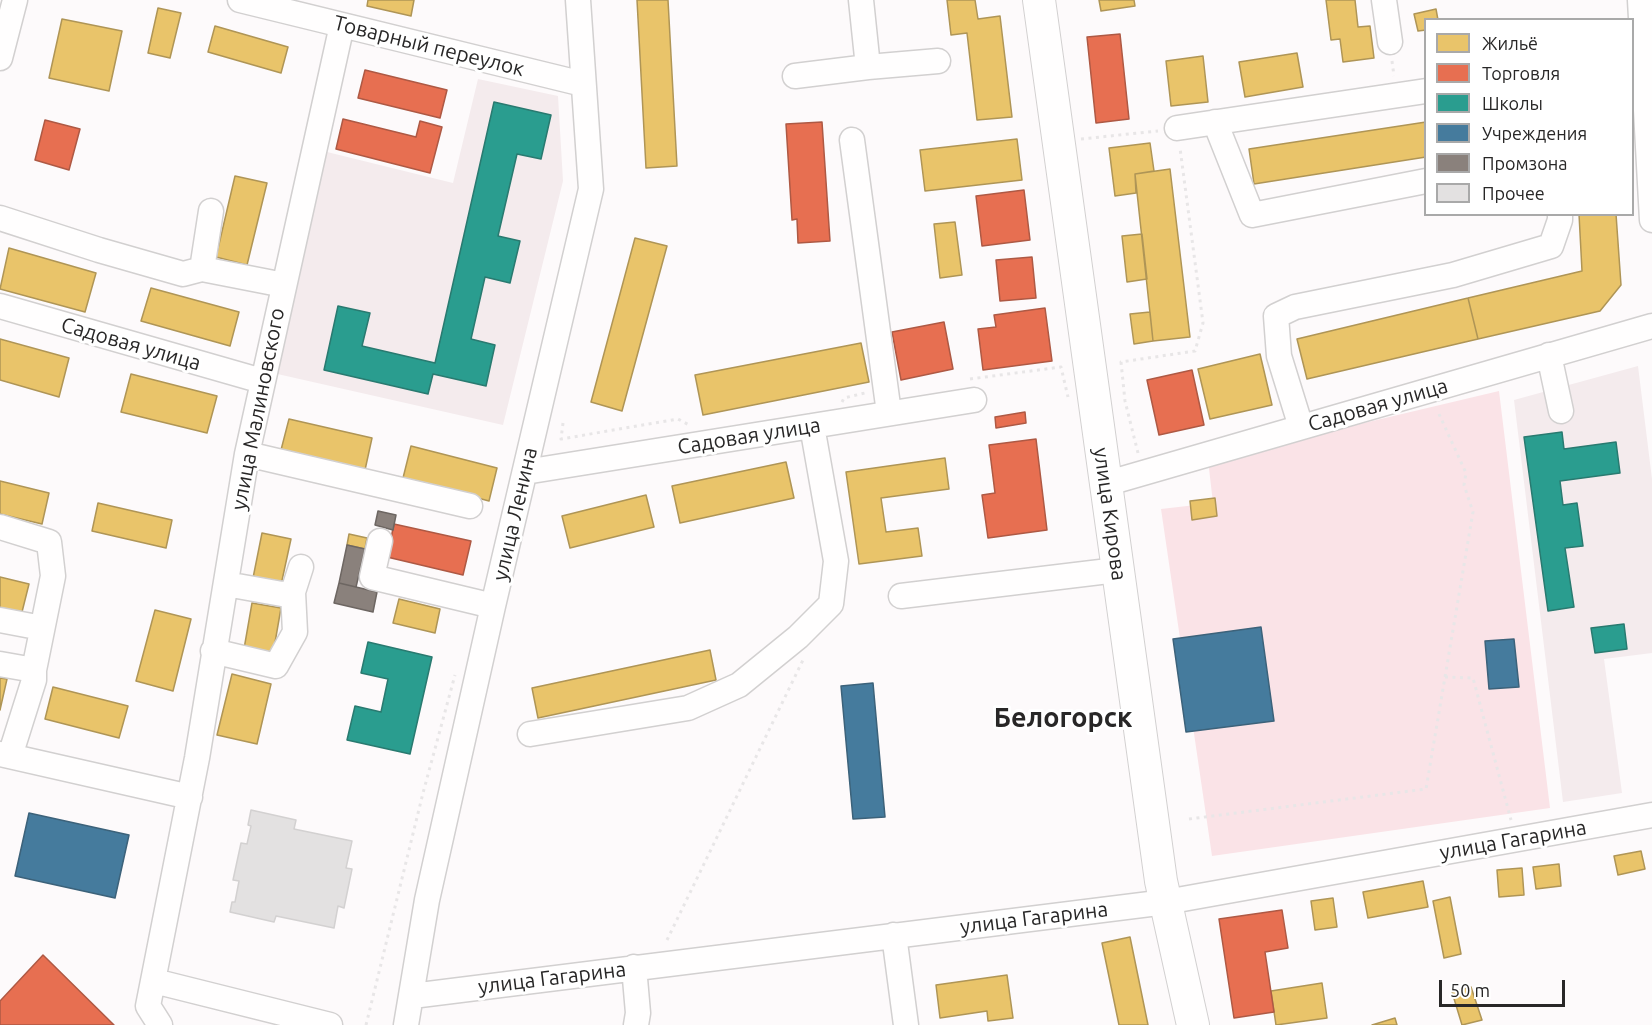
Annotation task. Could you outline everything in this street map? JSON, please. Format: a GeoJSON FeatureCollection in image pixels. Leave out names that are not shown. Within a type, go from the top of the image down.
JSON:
{"type":"FeatureCollection","features":[{"type":"Feature","properties":{"kind":"main road","name":"улица Кирова"},"geometry":{"type":"LineString","coordinates":[[1040,0],[1117,570],[1166,902],[1193,1025]]}},
{"type":"Feature","properties":{"kind":"street"},"geometry":{"type":"LineString","coordinates":[[0,58],[15,0]]}},
{"type":"Feature","properties":{"kind":"street","name":"Товарный переулок"},"geometry":{"type":"LineString","coordinates":[[240,0],[584,84]]}},
{"type":"Feature","properties":{"kind":"street","name":"улица Ленина"},"geometry":{"type":"LineString","coordinates":[[408,1015],[427,900],[591,189],[578,0]]}},
{"type":"Feature","properties":{"kind":"street"},"geometry":{"type":"LineString","coordinates":[[861,0],[868,67]]}},
{"type":"Feature","properties":{"kind":"street"},"geometry":{"type":"LineString","coordinates":[[1384,0],[1390,42]]}},
{"type":"Feature","properties":{"kind":"street"},"geometry":{"type":"LineString","coordinates":[[1640,0],[1638,61],[1652,220]]}},
{"type":"Feature","properties":{"kind":"street","name":"улица Малиновского"},"geometry":{"type":"LineString","coordinates":[[160,1025],[148,1006],[190,796],[247,454],[342,25]]}},
{"type":"Feature","properties":{"kind":"street"},"geometry":{"type":"LineString","coordinates":[[795,76],[868,67],[938,62]]}},
{"type":"Feature","properties":{"kind":"street"},"geometry":{"type":"LineString","coordinates":[[1177,128],[1424,91]]}},
{"type":"Feature","properties":{"kind":"street"},"geometry":{"type":"LineString","coordinates":[[1215,122],[1252,215],[1424,181]]}},
{"type":"Feature","properties":{"kind":"street"},"geometry":{"type":"LineString","coordinates":[[852,140],[889,413]]}},
{"type":"Feature","properties":{"kind":"street"},"geometry":{"type":"LineString","coordinates":[[202,269],[211,211]]}},
{"type":"Feature","properties":{"kind":"street"},"geometry":{"type":"LineString","coordinates":[[1300,427],[1279,356],[1276,316],[1295,307],[1453,275],[1551,246],[1560,216]]}},
{"type":"Feature","properties":{"kind":"street"},"geometry":{"type":"LineString","coordinates":[[0,218],[183,274],[202,269],[284,285]]}},
{"type":"Feature","properties":{"kind":"street","name":"Садовая улица"},"geometry":{"type":"LineString","coordinates":[[0,306],[262,381]]}},
{"type":"Feature","properties":{"kind":"street","name":"Садовая улица"},"geometry":{"type":"LineString","coordinates":[[1105,484],[1652,326]]}},
{"type":"Feature","properties":{"kind":"street"},"geometry":{"type":"LineString","coordinates":[[1550,355],[1561,411]]}},
{"type":"Feature","properties":{"kind":"street","name":"Садовая улица"},"geometry":{"type":"LineString","coordinates":[[525,472],[974,400]]}},
{"type":"Feature","properties":{"kind":"street"},"geometry":{"type":"LineString","coordinates":[[530,734],[688,708],[739,685],[798,637],[831,604],[836,561],[812,426]]}},
{"type":"Feature","properties":{"kind":"street"},"geometry":{"type":"LineString","coordinates":[[247,454],[470,506]]}},
{"type":"Feature","properties":{"kind":"street"},"geometry":{"type":"LineString","coordinates":[[0,527],[49,542],[53,576],[33,670],[34,680],[5,755],[190,796]]}},
{"type":"Feature","properties":{"kind":"street"},"geometry":{"type":"LineString","coordinates":[[380,541],[372,577],[493,606]]}},
{"type":"Feature","properties":{"kind":"street"},"geometry":{"type":"LineString","coordinates":[[213,651],[276,666],[295,632],[293,592],[301,567]]}},
{"type":"Feature","properties":{"kind":"street"},"geometry":{"type":"LineString","coordinates":[[901,596],[1117,570]]}},
{"type":"Feature","properties":{"kind":"street"},"geometry":{"type":"LineString","coordinates":[[226,584],[282,594],[293,592]]}},
{"type":"Feature","properties":{"kind":"street"},"geometry":{"type":"LineString","coordinates":[[0,620],[42,628]]}},
{"type":"Feature","properties":{"kind":"street"},"geometry":{"type":"LineString","coordinates":[[0,664],[33,670]]}},
{"type":"Feature","properties":{"kind":"street","name":"улица Гагарина"},"geometry":{"type":"LineString","coordinates":[[408,1015],[634,968],[1166,902],[1652,815]]}},
{"type":"Feature","properties":{"kind":"street"},"geometry":{"type":"LineString","coordinates":[[894,935],[906,1025]]}},
{"type":"Feature","properties":{"kind":"street"},"geometry":{"type":"LineString","coordinates":[[634,968],[638,1013],[636,1025]]}},
{"type":"Feature","properties":{"kind":"street"},"geometry":{"type":"LineString","coordinates":[[154,981],[330,1025]]}},
{"type":"Feature","properties":{"kind":"path"},"geometry":{"type":"LineString","coordinates":[[1390,42],[1396,95]]}},
{"type":"Feature","properties":{"kind":"path"},"geometry":{"type":"LineString","coordinates":[[1058,142],[1177,128],[1203,323],[1195,351],[1121,362],[1125,401],[1137,453]]}},
{"type":"Feature","properties":{"kind":"path"},"geometry":{"type":"LineString","coordinates":[[985,376],[1061,367],[1069,400]]}},
{"type":"Feature","properties":{"kind":"path"},"geometry":{"type":"LineString","coordinates":[[1189,819],[1426,789],[1473,512],[1464,485],[1466,473],[1439,414]]}},
{"type":"Feature","properties":{"kind":"path"},"geometry":{"type":"LineString","coordinates":[[667,940],[805,656]]}},
{"type":"Feature","properties":{"kind":"path"},"geometry":{"type":"LineString","coordinates":[[366,1025],[456,669]]}},
{"type":"Feature","properties":{"kind":"path"},"geometry":{"type":"LineString","coordinates":[[1445,677],[1473,678],[1516,839]]}},
{"type":"Feature","properties":{"kind":"shaded area"},"geometry":{"type":"Polygon","coordinates":[[[478,79],[558,96],[563,181],[503,425],[273,373],[323,151],[453,183],[478,79]]]}},
{"type":"Feature","properties":{"kind":"shaded area"},"geometry":{"type":"Polygon","coordinates":[[[1638,366],[1652,479],[1652,653],[1604,659],[1622,793],[1563,802],[1514,400],[1638,366]]]}},
{"type":"Feature","properties":{"kind":"shaded area"},"geometry":{"type":"Polygon","coordinates":[[[1499,391],[1550,808],[1212,856],[1161,509],[1213,503],[1208,460],[1499,391]]]}},
{"type":"Feature","properties":{"kind":"building: Жильё"},"geometry":{"type":"Polygon","coordinates":[[[368,0],[414,0],[411,16],[367,6],[368,0]]]}},
{"type":"Feature","properties":{"kind":"building: Жильё"},"geometry":{"type":"Polygon","coordinates":[[[637,0],[668,0],[677,166],[646,168],[637,0]]]}},
{"type":"Feature","properties":{"kind":"building: Жильё"},"geometry":{"type":"Polygon","coordinates":[[[947,0],[975,0],[978,19],[1000,16],[1012,117],[977,120],[967,33],[951,35],[947,0]]]}},
{"type":"Feature","properties":{"kind":"building: Жильё"},"geometry":{"type":"Polygon","coordinates":[[[1099,0],[1134,0],[1135,6],[1101,11],[1099,0]]]}},
{"type":"Feature","properties":{"kind":"building: Жильё"},"geometry":{"type":"Polygon","coordinates":[[[1326,0],[1355,0],[1358,27],[1370,26],[1374,58],[1343,62],[1340,39],[1331,40],[1326,0]]]}},
{"type":"Feature","properties":{"kind":"building: Жильё"},"geometry":{"type":"Polygon","coordinates":[[[158,8],[181,13],[170,58],[148,53],[158,8]]]}},
{"type":"Feature","properties":{"kind":"building: Жильё"},"geometry":{"type":"Polygon","coordinates":[[[1436,9],[1438,18],[1424,18],[1424,30],[1418,31],[1414,14],[1436,9]]]}},
{"type":"Feature","properties":{"kind":"building: Жильё"},"geometry":{"type":"Polygon","coordinates":[[[62,19],[122,31],[109,91],[49,78],[62,19]]]}},
{"type":"Feature","properties":{"kind":"building: Жильё"},"geometry":{"type":"Polygon","coordinates":[[[215,26],[288,47],[281,73],[208,52],[215,26]]]}},
{"type":"Feature","properties":{"kind":"building: Жильё"},"geometry":{"type":"Polygon","coordinates":[[[1297,53],[1303,87],[1245,97],[1239,62],[1297,53]]]}},
{"type":"Feature","properties":{"kind":"building: Жильё"},"geometry":{"type":"Polygon","coordinates":[[[1203,56],[1208,102],[1171,106],[1166,61],[1203,56]]]}},
{"type":"Feature","properties":{"kind":"building: Жильё"},"geometry":{"type":"Polygon","coordinates":[[[1424,122],[1424,157],[1254,184],[1249,149],[1424,122]]]}},
{"type":"Feature","properties":{"kind":"building: Жильё"},"geometry":{"type":"Polygon","coordinates":[[[1017,139],[1022,180],[925,191],[920,150],[1017,139]]]}},
{"type":"Feature","properties":{"kind":"building: Жильё"},"geometry":{"type":"Polygon","coordinates":[[[1150,143],[1154,171],[1135,174],[1136,193],[1115,196],[1109,148],[1150,143]]]}},
{"type":"Feature","properties":{"kind":"building: Жильё"},"geometry":{"type":"Polygon","coordinates":[[[1170,169],[1190,337],[1153,341],[1135,174],[1170,169]]]}},
{"type":"Feature","properties":{"kind":"building: Жильё"},"geometry":{"type":"Polygon","coordinates":[[[235,176],[267,183],[247,265],[216,257],[235,176]]]}},
{"type":"Feature","properties":{"kind":"building: Жильё"},"geometry":{"type":"Polygon","coordinates":[[[1579,216],[1616,216],[1621,285],[1600,311],[1478,339],[1468,298],[1582,271],[1579,216]]]}},
{"type":"Feature","properties":{"kind":"building: Жильё"},"geometry":{"type":"Polygon","coordinates":[[[955,222],[962,275],[940,278],[934,224],[955,222]]]}},
{"type":"Feature","properties":{"kind":"building: Жильё"},"geometry":{"type":"Polygon","coordinates":[[[1142,234],[1147,279],[1127,282],[1122,236],[1142,234]]]}},
{"type":"Feature","properties":{"kind":"building: Жильё"},"geometry":{"type":"Polygon","coordinates":[[[635,238],[667,246],[622,411],[591,402],[635,238]]]}},
{"type":"Feature","properties":{"kind":"building: Жильё"},"geometry":{"type":"Polygon","coordinates":[[[9,248],[96,273],[85,312],[0,289],[9,248]]]}},
{"type":"Feature","properties":{"kind":"building: Жильё"},"geometry":{"type":"Polygon","coordinates":[[[151,288],[239,312],[230,346],[141,321],[151,288]]]}},
{"type":"Feature","properties":{"kind":"building: Жильё"},"geometry":{"type":"Polygon","coordinates":[[[1468,298],[1478,339],[1307,379],[1297,339],[1468,298]]]}},
{"type":"Feature","properties":{"kind":"building: Жильё"},"geometry":{"type":"Polygon","coordinates":[[[1150,312],[1153,341],[1134,344],[1130,314],[1150,312]]]}},
{"type":"Feature","properties":{"kind":"building: Жильё"},"geometry":{"type":"Polygon","coordinates":[[[0,339],[69,358],[59,397],[0,380],[0,339]]]}},
{"type":"Feature","properties":{"kind":"building: Жильё"},"geometry":{"type":"Polygon","coordinates":[[[861,343],[869,382],[703,415],[695,375],[861,343]]]}},
{"type":"Feature","properties":{"kind":"building: Жильё"},"geometry":{"type":"Polygon","coordinates":[[[1260,354],[1272,405],[1210,419],[1198,369],[1260,354]]]}},
{"type":"Feature","properties":{"kind":"building: Жильё"},"geometry":{"type":"Polygon","coordinates":[[[131,374],[217,396],[207,433],[121,412],[131,374]]]}},
{"type":"Feature","properties":{"kind":"building: Жильё"},"geometry":{"type":"Polygon","coordinates":[[[289,419],[372,438],[365,470],[281,450],[289,419]]]}},
{"type":"Feature","properties":{"kind":"building: Жильё"},"geometry":{"type":"Polygon","coordinates":[[[411,446],[497,468],[489,501],[403,478],[411,446]]]}},
{"type":"Feature","properties":{"kind":"building: Жильё"},"geometry":{"type":"Polygon","coordinates":[[[945,458],[949,489],[881,498],[886,532],[918,528],[922,556],[859,564],[846,472],[945,458]]]}},
{"type":"Feature","properties":{"kind":"building: Жильё"},"geometry":{"type":"Polygon","coordinates":[[[786,462],[794,498],[680,523],[672,486],[786,462]]]}},
{"type":"Feature","properties":{"kind":"building: Жильё"},"geometry":{"type":"Polygon","coordinates":[[[0,481],[49,493],[42,524],[0,514],[0,481]]]}},
{"type":"Feature","properties":{"kind":"building: Жильё"},"geometry":{"type":"Polygon","coordinates":[[[646,495],[654,527],[570,548],[562,516],[646,495]]]}},
{"type":"Feature","properties":{"kind":"building: Жильё"},"geometry":{"type":"Polygon","coordinates":[[[1215,498],[1217,516],[1192,520],[1190,501],[1215,498]]]}},
{"type":"Feature","properties":{"kind":"building: Жильё"},"geometry":{"type":"Polygon","coordinates":[[[98,503],[172,520],[166,548],[92,531],[98,503]]]}},
{"type":"Feature","properties":{"kind":"building: Жильё"},"geometry":{"type":"Polygon","coordinates":[[[262,533],[291,539],[281,585],[253,578],[262,533]]]}},
{"type":"Feature","properties":{"kind":"building: Жильё"},"geometry":{"type":"Polygon","coordinates":[[[349,534],[367,538],[365,549],[347,545],[349,534]]]}},
{"type":"Feature","properties":{"kind":"building: Жильё"},"geometry":{"type":"Polygon","coordinates":[[[0,577],[29,584],[21,616],[0,610],[0,577]]]}},
{"type":"Feature","properties":{"kind":"building: Жильё"},"geometry":{"type":"Polygon","coordinates":[[[399,599],[440,609],[435,633],[393,623],[399,599]]]}},
{"type":"Feature","properties":{"kind":"building: Жильё"},"geometry":{"type":"Polygon","coordinates":[[[252,603],[281,608],[273,654],[244,649],[252,603]]]}},
{"type":"Feature","properties":{"kind":"building: Жильё"},"geometry":{"type":"Polygon","coordinates":[[[155,610],[191,619],[173,691],[136,681],[155,610]]]}},
{"type":"Feature","properties":{"kind":"building: Жильё"},"geometry":{"type":"Polygon","coordinates":[[[710,650],[716,680],[538,718],[532,688],[710,650]]]}},
{"type":"Feature","properties":{"kind":"building: Жильё"},"geometry":{"type":"Polygon","coordinates":[[[232,674],[271,684],[257,744],[217,735],[232,674]]]}},
{"type":"Feature","properties":{"kind":"building: Жильё"},"geometry":{"type":"Polygon","coordinates":[[[0,678],[7,679],[0,710],[0,678]]]}},
{"type":"Feature","properties":{"kind":"building: Жильё"},"geometry":{"type":"Polygon","coordinates":[[[53,687],[128,706],[119,738],[45,719],[53,687]]]}},
{"type":"Feature","properties":{"kind":"building: Жильё"},"geometry":{"type":"Polygon","coordinates":[[[1641,851],[1645,869],[1618,875],[1614,856],[1641,851]]]}},
{"type":"Feature","properties":{"kind":"building: Жильё"},"geometry":{"type":"Polygon","coordinates":[[[1559,864],[1561,886],[1536,889],[1533,867],[1559,864]]]}},
{"type":"Feature","properties":{"kind":"building: Жильё"},"geometry":{"type":"Polygon","coordinates":[[[1522,868],[1524,895],[1499,897],[1497,870],[1522,868]]]}},
{"type":"Feature","properties":{"kind":"building: Жильё"},"geometry":{"type":"Polygon","coordinates":[[[1423,881],[1428,907],[1368,918],[1363,892],[1423,881]]]}},
{"type":"Feature","properties":{"kind":"building: Жильё"},"geometry":{"type":"Polygon","coordinates":[[[1450,897],[1461,954],[1444,958],[1433,901],[1450,897]]]}},
{"type":"Feature","properties":{"kind":"building: Жильё"},"geometry":{"type":"Polygon","coordinates":[[[1333,898],[1337,927],[1315,930],[1311,901],[1333,898]]]}},
{"type":"Feature","properties":{"kind":"building: Жильё"},"geometry":{"type":"Polygon","coordinates":[[[1130,937],[1148,1025],[1119,1025],[1102,943],[1130,937]]]}},
{"type":"Feature","properties":{"kind":"building: Жильё"},"geometry":{"type":"Polygon","coordinates":[[[1007,975],[1013,1018],[988,1021],[987,1011],[940,1018],[936,985],[1007,975]]]}},
{"type":"Feature","properties":{"kind":"building: Жильё"},"geometry":{"type":"Polygon","coordinates":[[[1322,983],[1327,1018],[1276,1025],[1271,991],[1322,983]]]}},
{"type":"Feature","properties":{"kind":"building: Жильё"},"geometry":{"type":"Polygon","coordinates":[[[1471,987],[1482,1020],[1462,1025],[1452,992],[1471,987]]]}},
{"type":"Feature","properties":{"kind":"building: Жильё"},"geometry":{"type":"Polygon","coordinates":[[[1395,1018],[1397,1025],[1372,1025],[1395,1018]]]}},
{"type":"Feature","properties":{"kind":"building: Торговля"},"geometry":{"type":"Polygon","coordinates":[[[1120,34],[1129,119],[1096,123],[1087,37],[1120,34]]]}},
{"type":"Feature","properties":{"kind":"building: Торговля"},"geometry":{"type":"Polygon","coordinates":[[[365,70],[447,90],[440,118],[358,98],[365,70]]]}},
{"type":"Feature","properties":{"kind":"building: Торговля"},"geometry":{"type":"Polygon","coordinates":[[[343,119],[416,137],[420,121],[442,127],[430,173],[336,149],[343,119]]]}},
{"type":"Feature","properties":{"kind":"building: Торговля"},"geometry":{"type":"Polygon","coordinates":[[[45,120],[80,129],[69,170],[35,160],[45,120]]]}},
{"type":"Feature","properties":{"kind":"building: Торговля"},"geometry":{"type":"Polygon","coordinates":[[[822,122],[830,241],[798,243],[797,219],[792,220],[786,124],[822,122]]]}},
{"type":"Feature","properties":{"kind":"building: Торговля"},"geometry":{"type":"Polygon","coordinates":[[[1024,190],[1030,240],[982,246],[976,196],[1024,190]]]}},
{"type":"Feature","properties":{"kind":"building: Торговля"},"geometry":{"type":"Polygon","coordinates":[[[1032,257],[1036,298],[1000,301],[996,260],[1032,257]]]}},
{"type":"Feature","properties":{"kind":"building: Торговля"},"geometry":{"type":"Polygon","coordinates":[[[1045,308],[1052,361],[983,370],[978,329],[996,327],[994,315],[1045,308]]]}},
{"type":"Feature","properties":{"kind":"building: Торговля"},"geometry":{"type":"Polygon","coordinates":[[[944,322],[953,369],[901,380],[892,332],[944,322]]]}},
{"type":"Feature","properties":{"kind":"building: Торговля"},"geometry":{"type":"Polygon","coordinates":[[[1192,370],[1204,425],[1159,435],[1147,380],[1192,370]]]}},
{"type":"Feature","properties":{"kind":"building: Торговля"},"geometry":{"type":"Polygon","coordinates":[[[1025,412],[1026,423],[996,428],[995,417],[1025,412]]]}},
{"type":"Feature","properties":{"kind":"building: Торговля"},"geometry":{"type":"Polygon","coordinates":[[[1036,439],[1047,530],[988,538],[982,495],[995,493],[989,445],[1036,439]]]}},
{"type":"Feature","properties":{"kind":"building: Торговля"},"geometry":{"type":"Polygon","coordinates":[[[394,524],[471,541],[463,575],[387,557],[394,524]]]}},
{"type":"Feature","properties":{"kind":"building: Торговля"},"geometry":{"type":"Polygon","coordinates":[[[1282,910],[1288,948],[1265,952],[1274,1012],[1234,1018],[1219,919],[1282,910]]]}},
{"type":"Feature","properties":{"kind":"building: Торговля"},"geometry":{"type":"Polygon","coordinates":[[[43,955],[114,1025],[0,1025],[0,1001],[43,955]]]}},
{"type":"Feature","properties":{"kind":"building: Школы"},"geometry":{"type":"Polygon","coordinates":[[[494,102],[551,115],[541,159],[517,154],[498,236],[520,241],[510,283],[485,277],[471,339],[495,345],[486,386],[433,374],[428,394],[324,370],[338,306],[370,313],[362,346],[435,363],[494,102]]]}},
{"type":"Feature","properties":{"kind":"building: Школы"},"geometry":{"type":"Polygon","coordinates":[[[1562,432],[1564,449],[1616,442],[1620,473],[1560,481],[1563,505],[1577,503],[1583,546],[1565,548],[1574,607],[1548,611],[1524,437],[1562,432]]]}},
{"type":"Feature","properties":{"kind":"building: Школы"},"geometry":{"type":"Polygon","coordinates":[[[1624,624],[1627,649],[1595,653],[1591,628],[1624,624]]]}},
{"type":"Feature","properties":{"kind":"building: Школы"},"geometry":{"type":"Polygon","coordinates":[[[368,642],[432,657],[410,754],[347,740],[355,706],[381,712],[388,679],[361,673],[368,642]]]}},
{"type":"Feature","properties":{"kind":"building: Учреждения"},"geometry":{"type":"Polygon","coordinates":[[[1261,627],[1274,721],[1186,732],[1173,639],[1261,627]]]}},
{"type":"Feature","properties":{"kind":"building: Учреждения"},"geometry":{"type":"Polygon","coordinates":[[[1514,639],[1519,687],[1489,689],[1485,641],[1514,639]]]}},
{"type":"Feature","properties":{"kind":"building: Учреждения"},"geometry":{"type":"Polygon","coordinates":[[[873,683],[885,817],[853,819],[841,686],[873,683]]]}},
{"type":"Feature","properties":{"kind":"building: Учреждения"},"geometry":{"type":"Polygon","coordinates":[[[29,813],[129,835],[115,898],[15,876],[29,813]]]}},
{"type":"Feature","properties":{"kind":"building: Промзона"},"geometry":{"type":"Polygon","coordinates":[[[378,511],[396,515],[393,530],[375,525],[378,511]]]}},
{"type":"Feature","properties":{"kind":"building: Промзона"},"geometry":{"type":"Polygon","coordinates":[[[347,545],[365,549],[356,587],[339,583],[347,545]]]}},
{"type":"Feature","properties":{"kind":"building: Промзона"},"geometry":{"type":"Polygon","coordinates":[[[339,583],[377,592],[373,612],[334,603],[339,583]]]}},
{"type":"Feature","properties":{"kind":"building: Прочее"},"geometry":{"type":"Polygon","coordinates":[[[251,810],[296,820],[294,829],[352,841],[346,868],[352,869],[344,908],[338,906],[334,928],[276,916],[274,922],[230,912],[232,902],[235,902],[239,881],[233,880],[241,843],[247,844],[251,826],[248,825],[251,810]]]}},
{"type":"Feature","properties":{"kind":"district","name":"Белогорск"},"geometry":{"type":"Point","coordinates":[1063,718]}}]}
